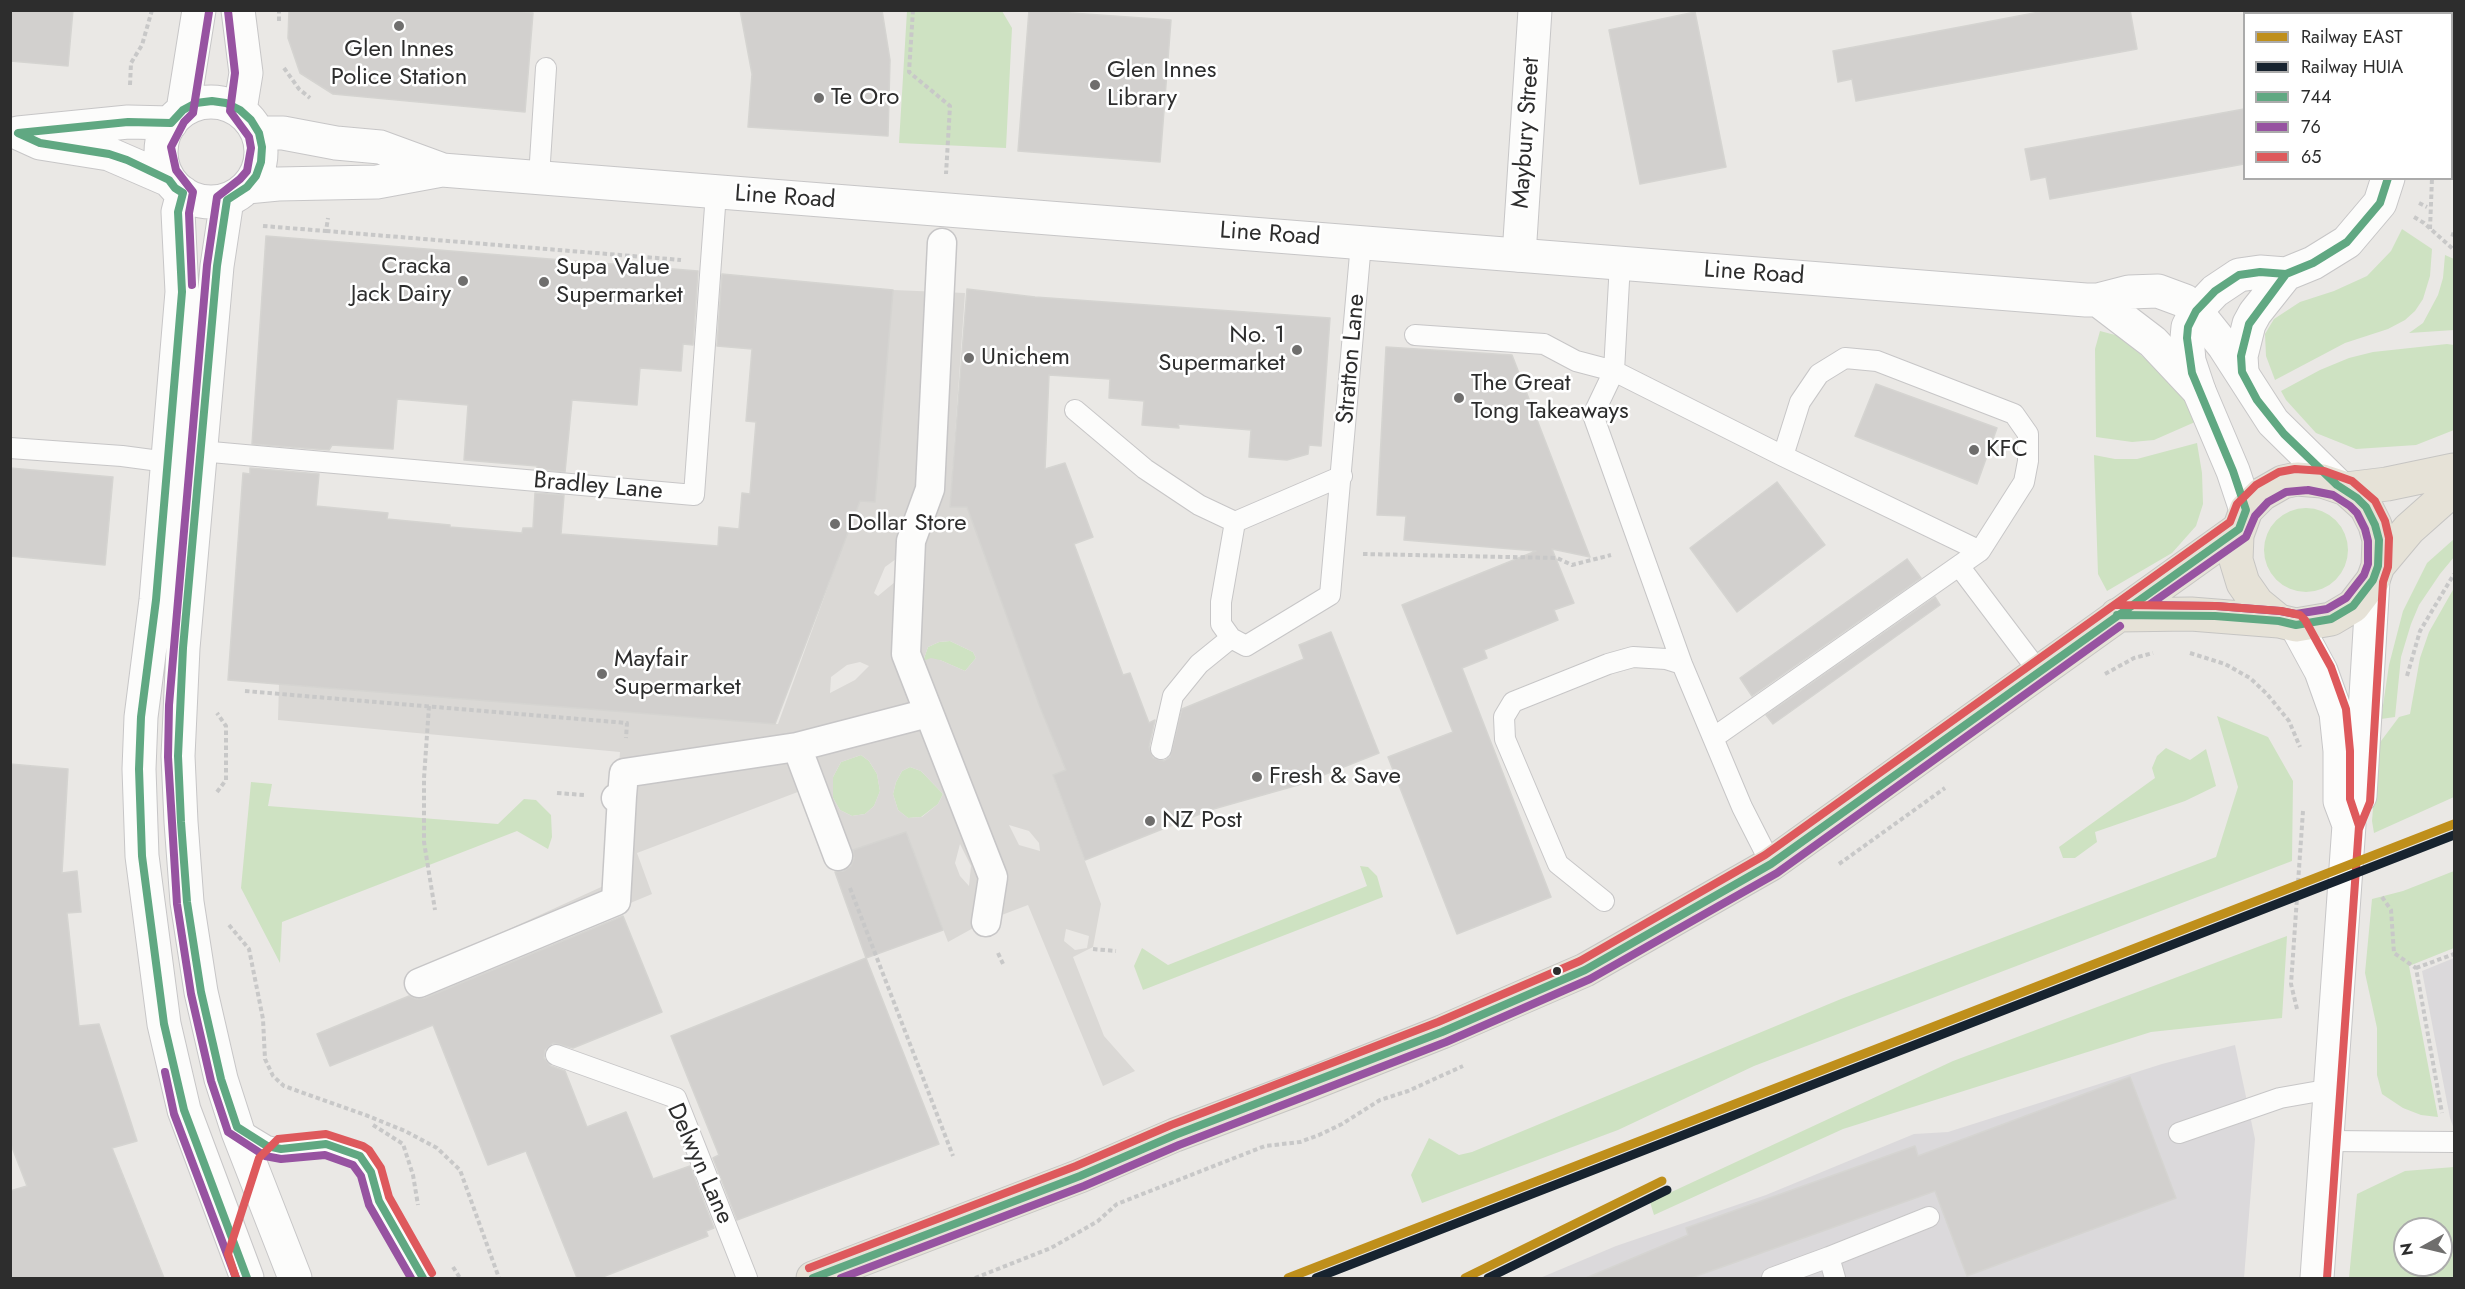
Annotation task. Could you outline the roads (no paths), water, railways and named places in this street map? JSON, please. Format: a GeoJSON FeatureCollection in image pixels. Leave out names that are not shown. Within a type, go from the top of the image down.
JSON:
{"type":"FeatureCollection","features":[{"type":"Feature","properties":{"kind":"main road"},"geometry":{"type":"LineString","coordinates":[[177,116],[199,10]]}},
{"type":"Feature","properties":{"kind":"main road"},"geometry":{"type":"LineString","coordinates":[[14,133],[40,143],[109,154],[176,186],[197,201],[212,203],[237,194],[256,176],[261,162],[262,147],[249,121],[238,10]]}},
{"type":"Feature","properties":{"kind":"main road","name":"Maybury Street"},"geometry":{"type":"LineString","coordinates":[[1519,255],[1535,10]]}},
{"type":"Feature","properties":{"kind":"main road"},"geometry":{"type":"LineString","coordinates":[[242,1267],[184,1110],[162,1013],[142,856],[138,769],[141,717],[156,600],[182,292],[176,186],[162,162],[160,147],[164,134],[177,116],[196,103],[212,101],[226,103],[249,121]]}},
{"type":"Feature","properties":{"kind":"main road"},"geometry":{"type":"LineString","coordinates":[[14,133],[177,116]]}},
{"type":"Feature","properties":{"kind":"main road","name":"Line Road"},"geometry":{"type":"LineString","coordinates":[[249,121],[283,133],[380,147],[442,170]]}},
{"type":"Feature","properties":{"kind":"main road","name":"Line Road"},"geometry":{"type":"LineString","coordinates":[[237,194],[278,184],[377,182],[442,170],[2098,300],[2129,292],[2158,291],[2185,301],[2196,311]]}},
{"type":"Feature","properties":{"kind":"main road"},"geometry":{"type":"LineString","coordinates":[[2349,825],[2340,801],[2340,751],[2336,713],[2321,672],[2287,623],[2257,603],[2243,583],[2236,560],[2242,520],[2233,471],[2199,392],[2189,361],[2187,338],[2188,327],[2196,311],[2215,291],[2239,275],[2260,272],[2286,274],[2313,263],[2347,242],[2380,203],[2387,180]]}},
{"type":"Feature","properties":{"kind":"main road"},"geometry":{"type":"LineString","coordinates":[[237,194],[217,266],[200,451],[179,705],[178,756],[181,822],[187,902],[201,992],[221,1079],[237,1127],[296,1278]]}},
{"type":"Feature","properties":{"kind":"main road"},"geometry":{"type":"LineString","coordinates":[[2242,372],[2241,356],[2244,336],[2249,324],[2286,274]]}},
{"type":"Feature","properties":{"kind":"main road"},"geometry":{"type":"LineString","coordinates":[[2098,300],[2153,342],[2199,392]]}},
{"type":"Feature","properties":{"kind":"main road"},"geometry":{"type":"LineString","coordinates":[[2196,311],[2224,346],[2273,422],[2341,487],[2366,507],[2379,540],[2360,800],[2349,825],[2317,1278]]}},
{"type":"Feature","properties":{"kind":"main road"},"geometry":{"type":"LineString","coordinates":[[813,1278],[1080,1176],[1175,1135],[1300,1089],[1442,1032],[1585,970],[1771,864],[2117,615],[2242,520],[2262,494],[2283,482],[2309,479],[2341,487],[2397,482],[2454,470]]}},
{"type":"Feature","properties":{"kind":"main road"},"geometry":{"type":"LineString","coordinates":[[2117,615],[2191,614],[2287,623],[2331,619],[2353,606],[2409,529],[2454,489]]}},
{"type":"Feature","properties":{"kind":"main road"},"geometry":{"type":"LineString","coordinates":[[242,1267],[260,1185]]}},
{"type":"Feature","properties":{"kind":"street"},"geometry":{"type":"LineString","coordinates":[[942,243],[930,489],[911,541],[906,654],[993,878],[986,921]]}},
{"type":"Feature","properties":{"kind":"street"},"geometry":{"type":"LineString","coordinates":[[419,983],[616,901],[621,789],[928,713]]}},
{"type":"Feature","properties":{"kind":"street"},"geometry":{"type":"LineString","coordinates":[[797,747],[838,856]]}},
{"type":"Feature","properties":{"kind":"lane"},"geometry":{"type":"LineString","coordinates":[[539,177],[546,68]]}},
{"type":"Feature","properties":{"kind":"lane","name":"Bradley Lane"},"geometry":{"type":"LineString","coordinates":[[200,451],[694,495],[716,193]]}},
{"type":"Feature","properties":{"kind":"lane","name":"Stratton Lane"},"geometry":{"type":"LineString","coordinates":[[1231,638],[1246,645],[1330,595],[1361,243]]}},
{"type":"Feature","properties":{"kind":"lane"},"geometry":{"type":"LineString","coordinates":[[1620,263],[1614,370],[1593,415],[1682,664],[1742,807],[1771,864]]}},
{"type":"Feature","properties":{"kind":"lane"},"geometry":{"type":"LineString","coordinates":[[1415,335],[1544,344],[1576,361],[1614,370],[1783,456],[1980,551]]}},
{"type":"Feature","properties":{"kind":"lane"},"geometry":{"type":"LineString","coordinates":[[1713,738],[1980,551],[2024,482],[2028,461],[2028,434],[2014,414],[1877,361],[1845,358],[1819,374],[1800,402],[1783,456]]}},
{"type":"Feature","properties":{"kind":"lane"},"geometry":{"type":"LineString","coordinates":[[1075,410],[1145,470],[1199,505],[1235,522],[1342,476]]}},
{"type":"Feature","properties":{"kind":"lane"},"geometry":{"type":"LineString","coordinates":[[10,448],[122,456],[167,462]]}},
{"type":"Feature","properties":{"kind":"lane"},"geometry":{"type":"LineString","coordinates":[[1161,749],[1173,696],[1199,664],[1231,638],[1221,624],[1221,602],[1235,522]]}},
{"type":"Feature","properties":{"kind":"lane"},"geometry":{"type":"LineString","coordinates":[[1959,566],[2039,672]]}},
{"type":"Feature","properties":{"kind":"lane"},"geometry":{"type":"LineString","coordinates":[[1605,901],[1558,864],[1505,739],[1504,717],[1513,702],[1608,664],[1634,657],[1666,659],[1682,664]]}},
{"type":"Feature","properties":{"kind":"lane","name":"Delwyn Lane"},"geometry":{"type":"LineString","coordinates":[[556,1055],[676,1098],[747,1278]]}},
{"type":"Feature","properties":{"kind":"lane"},"geometry":{"type":"LineString","coordinates":[[2179,1133],[2280,1098],[2331,1089]]}},
{"type":"Feature","properties":{"kind":"lane"},"geometry":{"type":"LineString","coordinates":[[237,1127],[267,1146],[281,1149],[326,1144],[360,1156],[371,1172],[379,1201],[423,1278]]}},
{"type":"Feature","properties":{"kind":"lane"},"geometry":{"type":"LineString","coordinates":[[2328,1141],[2454,1142]]}},
{"type":"Feature","properties":{"kind":"lane"},"geometry":{"type":"LineString","coordinates":[[260,1185],[268,1163],[281,1149]]}},
{"type":"Feature","properties":{"kind":"lane"},"geometry":{"type":"LineString","coordinates":[[1772,1278],[1929,1216]]}},
{"type":"Feature","properties":{"kind":"lane"},"geometry":{"type":"LineString","coordinates":[[1829,1257],[1835,1278]]}},
{"type":"Feature","properties":{"kind":"rail line","name":"EAST"},"geometry":{"type":"LineString","coordinates":[[1288,1278],[2454,824]]}},
{"type":"Feature","properties":{"kind":"rail line","name":"HUIA"},"geometry":{"type":"LineString","coordinates":[[1316,1278],[2454,835]]}},
{"type":"Feature","properties":{"kind":"rail line","name":"EAST"},"geometry":{"type":"LineString","coordinates":[[1465,1278],[1662,1181]]}},
{"type":"Feature","properties":{"kind":"rail line","name":"HUIA"},"geometry":{"type":"LineString","coordinates":[[1488,1278],[1667,1190]]}},
{"type":"Feature","properties":{"kind":"place","name":"Glen Innes Police Station"},"geometry":{"type":"Point","coordinates":[399,26]}},
{"type":"Feature","properties":{"kind":"place","name":"Glen Innes Library"},"geometry":{"type":"Point","coordinates":[1095,85]}},
{"type":"Feature","properties":{"kind":"place","name":"Te Oro"},"geometry":{"type":"Point","coordinates":[819,98]}},
{"type":"Feature","properties":{"kind":"place","name":"Cracka Jack Dairy"},"geometry":{"type":"Point","coordinates":[463,281]}},
{"type":"Feature","properties":{"kind":"place","name":"Supa Value Supermarket"},"geometry":{"type":"Point","coordinates":[544,282]}},
{"type":"Feature","properties":{"kind":"place","name":"No. 1 Supermarket"},"geometry":{"type":"Point","coordinates":[1297,350]}},
{"type":"Feature","properties":{"kind":"place","name":"Unichem"},"geometry":{"type":"Point","coordinates":[969,358]}},
{"type":"Feature","properties":{"kind":"place","name":"The Great Tong Takeaways"},"geometry":{"type":"Point","coordinates":[1459,398]}},
{"type":"Feature","properties":{"kind":"place","name":"KFC"},"geometry":{"type":"Point","coordinates":[1974,450]}},
{"type":"Feature","properties":{"kind":"place","name":"Dollar Store"},"geometry":{"type":"Point","coordinates":[835,524]}},
{"type":"Feature","properties":{"kind":"place","name":"Mayfair Supermarket"},"geometry":{"type":"Point","coordinates":[602,674]}},
{"type":"Feature","properties":{"kind":"place","name":"Fresh & Save"},"geometry":{"type":"Point","coordinates":[1257,777]}},
{"type":"Feature","properties":{"kind":"place","name":"NZ Post"},"geometry":{"type":"Point","coordinates":[1150,821]}}]}
